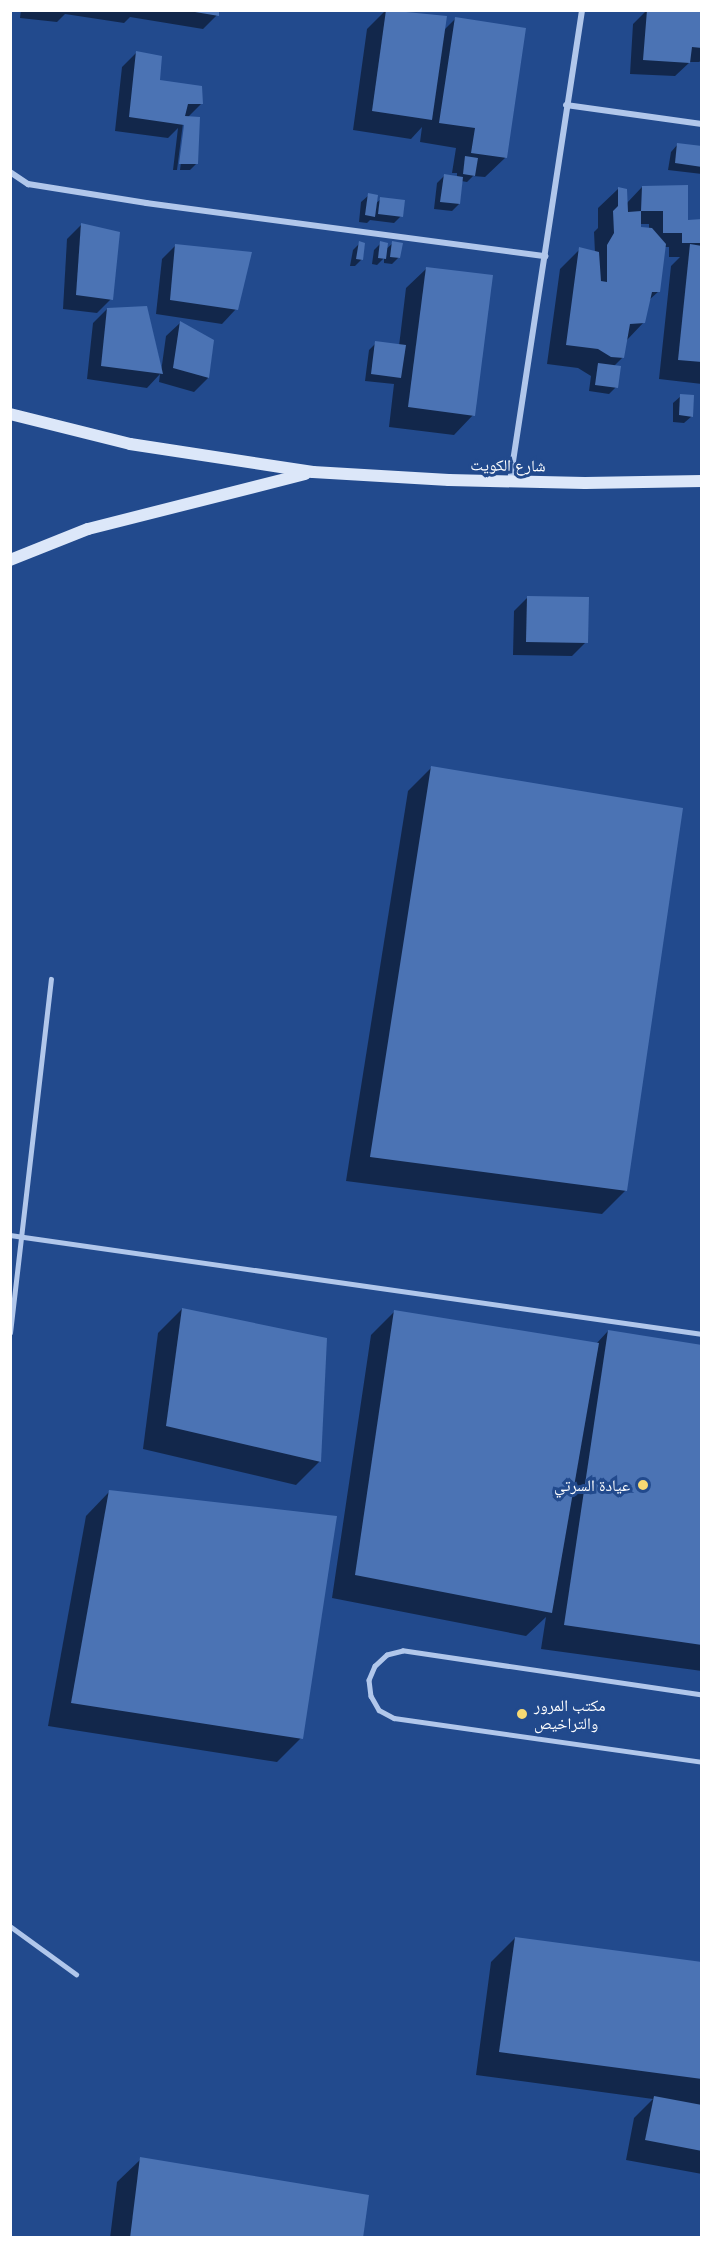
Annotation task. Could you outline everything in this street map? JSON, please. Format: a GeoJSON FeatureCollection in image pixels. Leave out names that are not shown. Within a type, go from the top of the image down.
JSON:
{"type":"FeatureCollection","features":[{"type":"Feature","properties":{"kind":"main road","name":"شارع الكويت"},"geometry":{"type":"LineString","coordinates":[[10,414],[130,444],[313,472],[510,481],[702,481]]}},
{"type":"Feature","properties":{"kind":"main road","name":"شارع الكويت"},"geometry":{"type":"LineString","coordinates":[[10,560],[88,528],[313,472]]}},
{"type":"Feature","properties":{"kind":"street"},"geometry":{"type":"LineString","coordinates":[[510,481],[582,10]]}},
{"type":"Feature","properties":{"kind":"street"},"geometry":{"type":"LineString","coordinates":[[566,105],[702,124]]}},
{"type":"Feature","properties":{"kind":"street"},"geometry":{"type":"LineString","coordinates":[[10,172],[28,184],[146,203],[545,256]]}},
{"type":"Feature","properties":{"kind":"lane"},"geometry":{"type":"LineString","coordinates":[[10,1333],[51,979]]}},
{"type":"Feature","properties":{"kind":"lane"},"geometry":{"type":"LineString","coordinates":[[10,1235],[702,1334]]}},
{"type":"Feature","properties":{"kind":"lane"},"geometry":{"type":"LineString","coordinates":[[702,1695],[403,1652],[387,1655],[375,1666],[369,1680],[371,1696],[375,1703],[380,1710],[394,1718],[702,1762]]}},
{"type":"Feature","properties":{"kind":"lane"},"geometry":{"type":"LineString","coordinates":[[10,1926],[76,1974]]}},
{"type":"Feature","properties":{"kind":"building"},"geometry":{"type":"Polygon","coordinates":[[[195,10],[219,10],[219,16],[195,12],[195,10]]]}},
{"type":"Feature","properties":{"kind":"building"},"geometry":{"type":"Polygon","coordinates":[[[386,10],[447,16],[432,120],[372,111],[386,10]]]}},
{"type":"Feature","properties":{"kind":"building"},"geometry":{"type":"Polygon","coordinates":[[[647,10],[702,10],[702,48],[692,47],[690,63],[643,60],[647,10]]]}},
{"type":"Feature","properties":{"kind":"building"},"geometry":{"type":"Polygon","coordinates":[[[455,17],[526,28],[507,158],[471,153],[475,128],[439,123],[455,17]]]}},
{"type":"Feature","properties":{"kind":"building"},"geometry":{"type":"Polygon","coordinates":[[[136,51],[162,56],[160,80],[202,86],[203,104],[188,104],[185,116],[200,117],[198,164],[179,164],[184,125],[129,117],[136,51]]]}},
{"type":"Feature","properties":{"kind":"building"},"geometry":{"type":"Polygon","coordinates":[[[677,143],[702,146],[702,167],[675,163],[677,143]]]}},
{"type":"Feature","properties":{"kind":"building"},"geometry":{"type":"Polygon","coordinates":[[[465,156],[478,158],[475,176],[463,174],[465,156]]]}},
{"type":"Feature","properties":{"kind":"building"},"geometry":{"type":"Polygon","coordinates":[[[444,174],[463,177],[460,204],[440,202],[444,174]]]}},
{"type":"Feature","properties":{"kind":"building"},"geometry":{"type":"Polygon","coordinates":[[[688,185],[688,220],[702,219],[702,243],[682,243],[682,233],[663,233],[663,211],[641,211],[642,186],[688,185]]]}},
{"type":"Feature","properties":{"kind":"building"},"geometry":{"type":"Polygon","coordinates":[[[618,187],[627,189],[628,212],[641,211],[641,227],[652,228],[666,244],[660,292],[652,292],[645,323],[630,324],[624,358],[611,357],[598,349],[566,345],[579,247],[599,252],[601,281],[607,282],[607,245],[614,233],[613,211],[618,206],[618,187]]]}},
{"type":"Feature","properties":{"kind":"building"},"geometry":{"type":"Polygon","coordinates":[[[368,193],[378,195],[375,217],[365,215],[368,193]]]}},
{"type":"Feature","properties":{"kind":"building"},"geometry":{"type":"Polygon","coordinates":[[[380,197],[405,200],[403,217],[378,214],[380,197]]]}},
{"type":"Feature","properties":{"kind":"building"},"geometry":{"type":"Polygon","coordinates":[[[81,223],[120,232],[113,300],[76,295],[81,223]]]}},
{"type":"Feature","properties":{"kind":"building"},"geometry":{"type":"Polygon","coordinates":[[[359,241],[365,243],[363,260],[356,259],[359,241]]]}},
{"type":"Feature","properties":{"kind":"building"},"geometry":{"type":"Polygon","coordinates":[[[380,241],[388,243],[386,259],[378,258],[380,241]]]}},
{"type":"Feature","properties":{"kind":"building"},"geometry":{"type":"Polygon","coordinates":[[[392,241],[403,243],[400,258],[390,257],[392,241]]]}},
{"type":"Feature","properties":{"kind":"building"},"geometry":{"type":"Polygon","coordinates":[[[175,244],[252,252],[238,310],[170,300],[175,244]]]}},
{"type":"Feature","properties":{"kind":"building"},"geometry":{"type":"Polygon","coordinates":[[[690,244],[702,246],[702,362],[678,360],[690,244]]]}},
{"type":"Feature","properties":{"kind":"building"},"geometry":{"type":"Polygon","coordinates":[[[426,267],[493,275],[475,416],[408,407],[426,267]]]}},
{"type":"Feature","properties":{"kind":"building"},"geometry":{"type":"Polygon","coordinates":[[[147,306],[163,374],[101,366],[107,308],[147,306]]]}},
{"type":"Feature","properties":{"kind":"building"},"geometry":{"type":"Polygon","coordinates":[[[180,321],[214,340],[209,378],[173,368],[180,321]]]}},
{"type":"Feature","properties":{"kind":"building"},"geometry":{"type":"Polygon","coordinates":[[[375,341],[406,345],[401,378],[371,374],[375,341]]]}},
{"type":"Feature","properties":{"kind":"building"},"geometry":{"type":"Polygon","coordinates":[[[598,363],[621,366],[618,388],[595,385],[598,363]]]}},
{"type":"Feature","properties":{"kind":"building"},"geometry":{"type":"Polygon","coordinates":[[[680,394],[694,395],[693,417],[679,415],[680,394]]]}},
{"type":"Feature","properties":{"kind":"building"},"geometry":{"type":"Polygon","coordinates":[[[527,596],[589,597],[588,643],[526,642],[527,596]]]}},
{"type":"Feature","properties":{"kind":"building"},"geometry":{"type":"Polygon","coordinates":[[[431,766],[683,808],[627,1191],[370,1157],[431,766]]]}},
{"type":"Feature","properties":{"kind":"building"},"geometry":{"type":"Polygon","coordinates":[[[182,1308],[327,1338],[321,1462],[166,1426],[182,1308]]]}},
{"type":"Feature","properties":{"kind":"building"},"geometry":{"type":"Polygon","coordinates":[[[394,1310],[599,1343],[552,1613],[355,1575],[394,1310]]]}},
{"type":"Feature","properties":{"kind":"building","name":"عيادة السرتي"},"geometry":{"type":"Polygon","coordinates":[[[608,1330],[702,1345],[702,1645],[564,1625],[608,1330]]]}},
{"type":"Feature","properties":{"kind":"building"},"geometry":{"type":"Polygon","coordinates":[[[109,1490],[337,1516],[303,1739],[71,1703],[109,1490]]]}},
{"type":"Feature","properties":{"kind":"building"},"geometry":{"type":"Polygon","coordinates":[[[515,1937],[702,1962],[702,2079],[499,2052],[515,1937]]]}},
{"type":"Feature","properties":{"kind":"building"},"geometry":{"type":"Polygon","coordinates":[[[654,2096],[702,2105],[702,2151],[645,2140],[654,2096]]]}},
{"type":"Feature","properties":{"kind":"building"},"geometry":{"type":"Polygon","coordinates":[[[140,2157],[369,2195],[363,2238],[130,2238],[140,2157]]]}},
{"type":"Feature","properties":{"kind":"place","name":"عيادة السرتي"},"geometry":{"type":"Point","coordinates":[643,1485]}},
{"type":"Feature","properties":{"kind":"place","name":"مكتب المرور والتراخيص"},"geometry":{"type":"Point","coordinates":[522,1714]}}]}
